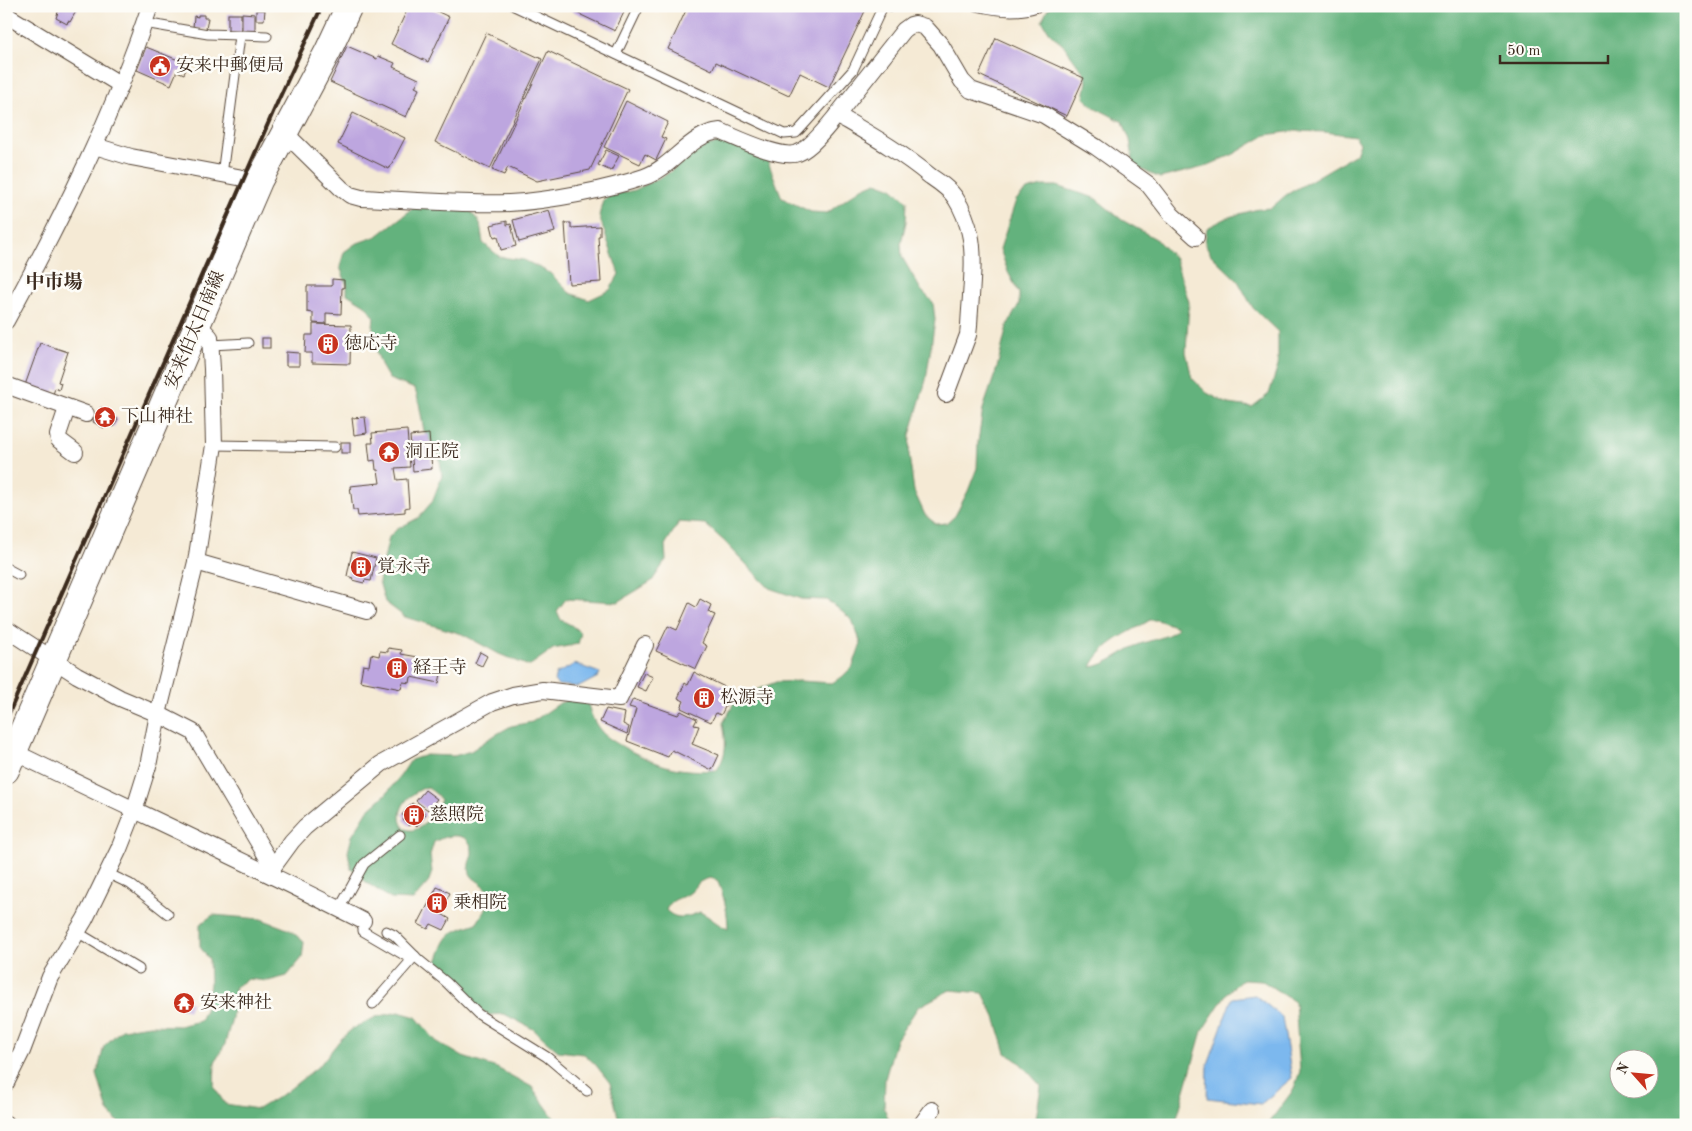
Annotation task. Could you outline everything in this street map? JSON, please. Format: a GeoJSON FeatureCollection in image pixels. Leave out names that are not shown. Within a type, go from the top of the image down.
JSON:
{"type":"FeatureCollection","features":[{"type":"Feature","properties":{"kind":"main road","name":"安来伯太日南線"},"geometry":{"type":"LineString","coordinates":[[10,761],[259,181],[328,51],[349,6]]}},
{"type":"Feature","properties":{"kind":"street"},"geometry":{"type":"LineString","coordinates":[[6,321],[95,146],[121,85],[150,6]]}},
{"type":"Feature","properties":{"kind":"street"},"geometry":{"type":"LineString","coordinates":[[6,15],[121,85]]}},
{"type":"Feature","properties":{"kind":"street"},"geometry":{"type":"LineString","coordinates":[[284,132],[341,188],[350,195],[361,198],[510,203],[585,192],[644,178],[665,167],[702,135],[713,131],[720,131],[780,154],[792,155],[806,148],[837,115],[904,30],[911,25],[920,25],[931,33],[941,45],[966,87],[1044,115],[1096,147],[1148,184],[1172,215],[1196,237]]}},
{"type":"Feature","properties":{"kind":"street"},"geometry":{"type":"LineString","coordinates":[[837,115],[890,146],[916,165],[956,198],[963,214],[970,234],[972,248],[969,326],[968,335],[946,394]]}},
{"type":"Feature","properties":{"kind":"street"},"geometry":{"type":"LineString","coordinates":[[95,146],[130,157],[259,181]]}},
{"type":"Feature","properties":{"kind":"street"},"geometry":{"type":"LineString","coordinates":[[6,1083],[22,1051],[50,977],[85,919],[119,849],[134,811],[148,766],[158,714],[196,562],[214,445],[210,337],[197,323]]}},
{"type":"Feature","properties":{"kind":"street"},"geometry":{"type":"LineString","coordinates":[[6,385],[86,414]]}},
{"type":"Feature","properties":{"kind":"street"},"geometry":{"type":"LineString","coordinates":[[67,408],[58,435],[59,440],[76,452]]}},
{"type":"Feature","properties":{"kind":"street"},"geometry":{"type":"LineString","coordinates":[[196,562],[367,611]]}},
{"type":"Feature","properties":{"kind":"street"},"geometry":{"type":"LineString","coordinates":[[6,629],[77,675],[120,698],[158,714],[193,732],[273,871]]}},
{"type":"Feature","properties":{"kind":"street"},"geometry":{"type":"LineString","coordinates":[[273,871],[292,841],[305,827],[381,764],[492,702],[513,695],[543,690],[618,699],[645,645]]}},
{"type":"Feature","properties":{"kind":"street"},"geometry":{"type":"LineString","coordinates":[[10,761],[134,811],[273,871],[363,921]]}},
{"type":"Feature","properties":{"kind":"street"},"geometry":{"type":"LineString","coordinates":[[921,1125],[932,1110]]}},
{"type":"Feature","properties":{"kind":"lane"},"geometry":{"type":"LineString","coordinates":[[514,6],[784,134],[796,133],[853,70],[883,6]]}},
{"type":"Feature","properties":{"kind":"lane"},"geometry":{"type":"LineString","coordinates":[[616,54],[639,6]]}},
{"type":"Feature","properties":{"kind":"lane"},"geometry":{"type":"LineString","coordinates":[[891,6],[902,6]]}},
{"type":"Feature","properties":{"kind":"lane"},"geometry":{"type":"LineString","coordinates":[[976,6],[1009,12],[1024,12],[1040,6]]}},
{"type":"Feature","properties":{"kind":"lane"},"geometry":{"type":"LineString","coordinates":[[144,23],[208,34],[266,36]]}},
{"type":"Feature","properties":{"kind":"lane"},"geometry":{"type":"LineString","coordinates":[[222,175],[240,36]]}},
{"type":"Feature","properties":{"kind":"lane"},"geometry":{"type":"LineString","coordinates":[[211,345],[248,343]]}},
{"type":"Feature","properties":{"kind":"lane"},"geometry":{"type":"LineString","coordinates":[[214,445],[335,447]]}},
{"type":"Feature","properties":{"kind":"lane"},"geometry":{"type":"LineString","coordinates":[[6,568],[20,575]]}},
{"type":"Feature","properties":{"kind":"lane"},"geometry":{"type":"LineString","coordinates":[[339,909],[364,864],[400,835]]}},
{"type":"Feature","properties":{"kind":"lane"},"geometry":{"type":"LineString","coordinates":[[107,873],[130,884],[168,914]]}},
{"type":"Feature","properties":{"kind":"lane"},"geometry":{"type":"LineString","coordinates":[[363,921],[363,931],[413,958],[446,982],[478,1014],[547,1057],[588,1091]]}},
{"type":"Feature","properties":{"kind":"lane"},"geometry":{"type":"LineString","coordinates":[[386,931],[394,935],[413,958]]}},
{"type":"Feature","properties":{"kind":"lane"},"geometry":{"type":"LineString","coordinates":[[77,932],[139,969]]}},
{"type":"Feature","properties":{"kind":"lane"},"geometry":{"type":"LineString","coordinates":[[373,1004],[413,958]]}},
{"type":"Feature","properties":{"kind":"lane"},"geometry":{"type":"LineString","coordinates":[[6,1120],[14,1125]]}},
{"type":"Feature","properties":{"kind":"green space"},"geometry":{"type":"Polygon","coordinates":[[[1052,6],[1686,6],[1686,1125],[1267,1125],[1294,1089],[1300,1071],[1295,1002],[1261,980],[1243,979],[1227,993],[1202,1031],[1175,1125],[1035,1125],[1041,1086],[1020,1063],[1006,1053],[995,1017],[983,993],[950,990],[918,1007],[896,1040],[885,1079],[884,1108],[891,1125],[622,1125],[619,1121],[610,1083],[595,1064],[584,1054],[558,1051],[533,1029],[504,1014],[489,1015],[475,1006],[460,979],[446,972],[437,962],[443,945],[450,935],[477,923],[491,896],[484,886],[470,873],[469,866],[472,850],[466,839],[451,836],[434,842],[430,855],[432,872],[428,883],[413,900],[391,899],[367,883],[351,868],[348,852],[352,836],[368,810],[386,794],[411,760],[426,755],[454,756],[471,751],[511,726],[532,722],[560,703],[574,698],[588,704],[595,722],[602,732],[614,742],[663,765],[694,770],[717,770],[723,758],[725,747],[723,723],[735,702],[751,692],[776,682],[832,683],[842,677],[853,666],[861,643],[852,620],[835,606],[826,600],[801,599],[769,588],[705,524],[679,522],[665,545],[666,560],[652,581],[618,602],[566,599],[557,611],[561,620],[581,633],[578,644],[553,649],[529,666],[499,654],[462,634],[405,617],[385,602],[379,581],[389,537],[397,529],[418,518],[432,502],[442,476],[439,454],[424,431],[415,389],[389,379],[382,367],[372,339],[374,316],[365,305],[347,294],[347,285],[340,267],[344,252],[355,244],[377,236],[416,206],[468,208],[480,223],[483,243],[500,257],[524,260],[550,273],[570,293],[589,300],[610,290],[619,274],[599,216],[603,200],[612,195],[635,190],[667,174],[707,145],[724,143],[765,154],[782,198],[811,212],[827,213],[860,189],[876,182],[892,188],[907,201],[906,222],[901,243],[902,257],[921,290],[933,302],[935,320],[926,380],[910,435],[909,455],[914,491],[925,515],[936,524],[947,523],[955,516],[977,468],[978,442],[983,409],[997,368],[1007,326],[1019,304],[1019,293],[1008,272],[1000,249],[1016,200],[1027,190],[1042,186],[1057,186],[1095,198],[1122,220],[1156,239],[1175,259],[1189,302],[1186,352],[1192,378],[1207,393],[1228,404],[1252,407],[1269,394],[1278,366],[1278,332],[1253,308],[1238,281],[1211,255],[1205,243],[1207,228],[1229,217],[1258,209],[1271,208],[1286,195],[1356,154],[1360,143],[1355,136],[1325,132],[1294,131],[1266,135],[1234,154],[1204,167],[1160,178],[1134,166],[1130,140],[1123,122],[1094,107],[1084,98],[1087,81],[1084,73],[1065,47],[1050,33],[1042,21],[1048,9],[1052,6]],[[1150,620],[1109,645],[1096,658],[1091,667],[1103,664],[1140,644],[1172,633],[1178,627],[1157,620],[1150,620]],[[427,787],[412,795],[403,806],[400,816],[402,825],[408,830],[417,829],[429,819],[441,800],[427,787]],[[710,878],[699,883],[691,892],[671,902],[666,910],[678,917],[700,912],[728,929],[722,892],[717,880],[710,878]]]}},
{"type":"Feature","properties":{"kind":"green space"},"geometry":{"type":"Polygon","coordinates":[[[213,915],[261,919],[290,930],[304,942],[302,958],[287,976],[268,981],[248,979],[235,987],[232,1018],[225,1044],[215,1062],[214,1087],[225,1104],[258,1109],[286,1092],[320,1065],[340,1040],[352,1029],[376,1017],[399,1012],[416,1017],[436,1041],[463,1057],[497,1068],[532,1087],[559,1125],[121,1125],[108,1111],[97,1074],[104,1046],[122,1029],[150,1025],[179,1026],[200,1021],[207,1005],[210,983],[209,959],[200,947],[200,924],[213,915]]]}},
{"type":"Feature","properties":{"kind":"water"},"geometry":{"type":"Polygon","coordinates":[[[575,664],[600,673],[598,677],[579,687],[558,685],[554,681],[556,674],[575,664]]]}},
{"type":"Feature","properties":{"kind":"water"},"geometry":{"type":"Polygon","coordinates":[[[1255,995],[1282,1017],[1292,1078],[1261,1104],[1207,1098],[1208,1064],[1232,998],[1255,995]]]}},
{"type":"Feature","properties":{"kind":"building"},"geometry":{"type":"Polygon","coordinates":[[[60,6],[79,6],[67,24],[56,18],[60,6]]]}},
{"type":"Feature","properties":{"kind":"building"},"geometry":{"type":"Polygon","coordinates":[[[409,6],[426,6],[449,17],[428,62],[391,44],[409,6]]]}},
{"type":"Feature","properties":{"kind":"building"},"geometry":{"type":"Polygon","coordinates":[[[562,6],[627,6],[615,31],[562,6]]]}},
{"type":"Feature","properties":{"kind":"building"},"geometry":{"type":"Polygon","coordinates":[[[688,6],[855,6],[865,11],[829,87],[800,73],[789,96],[716,62],[712,70],[668,49],[688,6]]]}},
{"type":"Feature","properties":{"kind":"building"},"geometry":{"type":"Polygon","coordinates":[[[256,10],[265,10],[264,20],[256,20],[256,10]]]}},
{"type":"Feature","properties":{"kind":"building"},"geometry":{"type":"Polygon","coordinates":[[[242,13],[255,14],[255,33],[242,33],[242,13]]]}},
{"type":"Feature","properties":{"kind":"building"},"geometry":{"type":"Polygon","coordinates":[[[228,14],[241,14],[241,33],[228,33],[228,14]]]}},
{"type":"Feature","properties":{"kind":"building"},"geometry":{"type":"Polygon","coordinates":[[[198,15],[204,15],[204,18],[208,18],[206,29],[193,28],[194,16],[198,17],[198,15]]]}},
{"type":"Feature","properties":{"kind":"building"},"geometry":{"type":"Polygon","coordinates":[[[486,33],[542,59],[490,169],[435,142],[486,33]]]}},
{"type":"Feature","properties":{"kind":"building"},"geometry":{"type":"Polygon","coordinates":[[[996,38],[1084,78],[1067,116],[979,75],[996,38]]]}},
{"type":"Feature","properties":{"kind":"building"},"geometry":{"type":"Polygon","coordinates":[[[347,46],[377,59],[378,56],[395,63],[393,67],[419,79],[415,87],[419,89],[406,117],[330,82],[347,46]]]}},
{"type":"Feature","properties":{"kind":"building"},"geometry":{"type":"Polygon","coordinates":[[[146,47],[188,64],[184,74],[177,71],[171,85],[137,70],[146,47]]]}},
{"type":"Feature","properties":{"kind":"building"},"geometry":{"type":"Polygon","coordinates":[[[548,51],[628,89],[590,170],[537,181],[508,167],[504,175],[492,170],[548,51]]]}},
{"type":"Feature","properties":{"kind":"building"},"geometry":{"type":"Polygon","coordinates":[[[626,101],[668,122],[661,137],[666,139],[656,160],[645,154],[640,164],[604,147],[626,101]]]}},
{"type":"Feature","properties":{"kind":"building"},"geometry":{"type":"Polygon","coordinates":[[[353,113],[405,138],[389,169],[338,144],[353,113]]]}},
{"type":"Feature","properties":{"kind":"building"},"geometry":{"type":"Polygon","coordinates":[[[606,150],[619,156],[611,171],[598,165],[606,150]]]}},
{"type":"Feature","properties":{"kind":"building"},"geometry":{"type":"Polygon","coordinates":[[[549,210],[555,232],[519,242],[513,220],[549,210]]]}},
{"type":"Feature","properties":{"kind":"building"},"geometry":{"type":"Polygon","coordinates":[[[507,221],[507,225],[511,224],[516,246],[501,250],[498,236],[494,237],[491,225],[507,221]]]}},
{"type":"Feature","properties":{"kind":"building"},"geometry":{"type":"Polygon","coordinates":[[[565,223],[571,223],[571,228],[600,226],[600,236],[598,236],[601,282],[569,284],[565,223]]]}},
{"type":"Feature","properties":{"kind":"building"},"geometry":{"type":"Polygon","coordinates":[[[332,279],[344,280],[341,314],[326,313],[326,324],[313,323],[313,313],[307,312],[307,286],[332,286],[332,279]]]}},
{"type":"Feature","properties":{"kind":"building","name":"徳応寺"},"geometry":{"type":"Polygon","coordinates":[[[313,324],[351,325],[350,364],[312,363],[312,353],[305,353],[306,335],[313,335],[313,324]]]}},
{"type":"Feature","properties":{"kind":"building"},"geometry":{"type":"Polygon","coordinates":[[[262,338],[270,338],[270,348],[262,348],[262,338]]]}},
{"type":"Feature","properties":{"kind":"building"},"geometry":{"type":"Polygon","coordinates":[[[40,343],[68,352],[58,382],[61,383],[59,390],[55,388],[52,398],[24,388],[40,343]]]}},
{"type":"Feature","properties":{"kind":"building"},"geometry":{"type":"Polygon","coordinates":[[[286,352],[299,353],[299,366],[286,366],[286,352]]]}},
{"type":"Feature","properties":{"kind":"building","name":"下山神社"},"geometry":{"type":"Polygon","coordinates":[[[101,407],[118,419],[114,427],[106,423],[104,428],[93,422],[101,407]]]}},
{"type":"Feature","properties":{"kind":"building"},"geometry":{"type":"Polygon","coordinates":[[[365,417],[367,433],[354,435],[352,418],[365,417]]]}},
{"type":"Feature","properties":{"kind":"building"},"geometry":{"type":"Polygon","coordinates":[[[407,430],[410,467],[395,468],[397,480],[407,479],[409,507],[405,508],[405,512],[358,516],[357,510],[353,510],[350,486],[380,483],[375,460],[370,461],[368,443],[373,443],[372,433],[407,430]]]}},
{"type":"Feature","properties":{"kind":"building"},"geometry":{"type":"Polygon","coordinates":[[[429,434],[432,469],[413,471],[410,436],[429,434]]]}},
{"type":"Feature","properties":{"kind":"building"},"geometry":{"type":"Polygon","coordinates":[[[341,442],[350,442],[350,453],[341,453],[341,442]]]}},
{"type":"Feature","properties":{"kind":"building","name":"覚永寺"},"geometry":{"type":"Polygon","coordinates":[[[352,552],[376,558],[371,581],[365,580],[364,583],[352,580],[353,578],[347,576],[352,552]]]}},
{"type":"Feature","properties":{"kind":"building"},"geometry":{"type":"Polygon","coordinates":[[[700,599],[711,605],[708,612],[715,615],[702,643],[707,646],[696,669],[656,651],[668,626],[677,630],[689,603],[696,607],[700,599]]]}},
{"type":"Feature","properties":{"kind":"building","name":"経王寺"},"geometry":{"type":"Polygon","coordinates":[[[388,648],[402,650],[401,654],[418,657],[416,665],[442,670],[439,683],[411,677],[410,683],[403,682],[401,689],[360,681],[363,665],[369,666],[371,654],[379,656],[380,651],[388,652],[388,648]]]}},
{"type":"Feature","properties":{"kind":"building"},"geometry":{"type":"Polygon","coordinates":[[[480,652],[487,656],[482,666],[475,663],[480,652]]]}},
{"type":"Feature","properties":{"kind":"building","name":"松源寺"},"geometry":{"type":"Polygon","coordinates":[[[694,672],[729,689],[726,695],[730,697],[721,715],[716,713],[711,722],[681,708],[684,701],[678,698],[685,683],[688,685],[694,672]]]}},
{"type":"Feature","properties":{"kind":"building"},"geometry":{"type":"Polygon","coordinates":[[[644,673],[653,677],[646,691],[637,687],[644,673]]]}},
{"type":"Feature","properties":{"kind":"building"},"geometry":{"type":"Polygon","coordinates":[[[633,699],[678,715],[681,711],[697,719],[694,725],[699,726],[692,744],[719,755],[712,770],[672,750],[668,757],[627,741],[636,709],[629,707],[633,699]]]}},
{"type":"Feature","properties":{"kind":"building"},"geometry":{"type":"Polygon","coordinates":[[[606,709],[625,713],[623,724],[629,727],[627,734],[600,722],[606,709]]]}},
{"type":"Feature","properties":{"kind":"building"},"geometry":{"type":"Polygon","coordinates":[[[425,790],[437,799],[428,810],[416,801],[425,790]]]}},
{"type":"Feature","properties":{"kind":"building","name":"慈照院"},"geometry":{"type":"Polygon","coordinates":[[[412,803],[426,814],[417,826],[412,822],[410,826],[403,820],[405,817],[402,815],[412,803]]]}},
{"type":"Feature","properties":{"kind":"building","name":"乗相院"},"geometry":{"type":"Polygon","coordinates":[[[437,887],[450,893],[440,913],[450,919],[444,930],[431,924],[428,929],[418,924],[437,887]]]}},
{"type":"Feature","properties":{"kind":"building","name":"安来神社"},"geometry":{"type":"Polygon","coordinates":[[[179,996],[192,1002],[188,1011],[175,1004],[179,996]]]}},
{"type":"Feature","properties":{"kind":"railway"},"geometry":{"type":"LineString","coordinates":[[6,720],[278,101],[322,6]]}},
{"type":"Feature","properties":{"kind":"place","name":"安来中郵便局"},"geometry":{"type":"Point","coordinates":[160,66]}},
{"type":"Feature","properties":{"kind":"place","name":"徳応寺"},"geometry":{"type":"Point","coordinates":[328,344]}},
{"type":"Feature","properties":{"kind":"place","name":"下山神社"},"geometry":{"type":"Point","coordinates":[105,417]}},
{"type":"Feature","properties":{"kind":"place","name":"洞正院"},"geometry":{"type":"Point","coordinates":[389,452]}},
{"type":"Feature","properties":{"kind":"place","name":"覚永寺"},"geometry":{"type":"Point","coordinates":[361,567]}},
{"type":"Feature","properties":{"kind":"place","name":"経王寺"},"geometry":{"type":"Point","coordinates":[397,668]}},
{"type":"Feature","properties":{"kind":"place","name":"松源寺"},"geometry":{"type":"Point","coordinates":[704,698]}},
{"type":"Feature","properties":{"kind":"place","name":"慈照院"},"geometry":{"type":"Point","coordinates":[414,815]}},
{"type":"Feature","properties":{"kind":"place","name":"乗相院"},"geometry":{"type":"Point","coordinates":[437,903]}},
{"type":"Feature","properties":{"kind":"place","name":"安来神社"},"geometry":{"type":"Point","coordinates":[184,1003]}},
{"type":"Feature","properties":{"kind":"district","name":"中市場"},"geometry":{"type":"Point","coordinates":[54,283]}}]}
